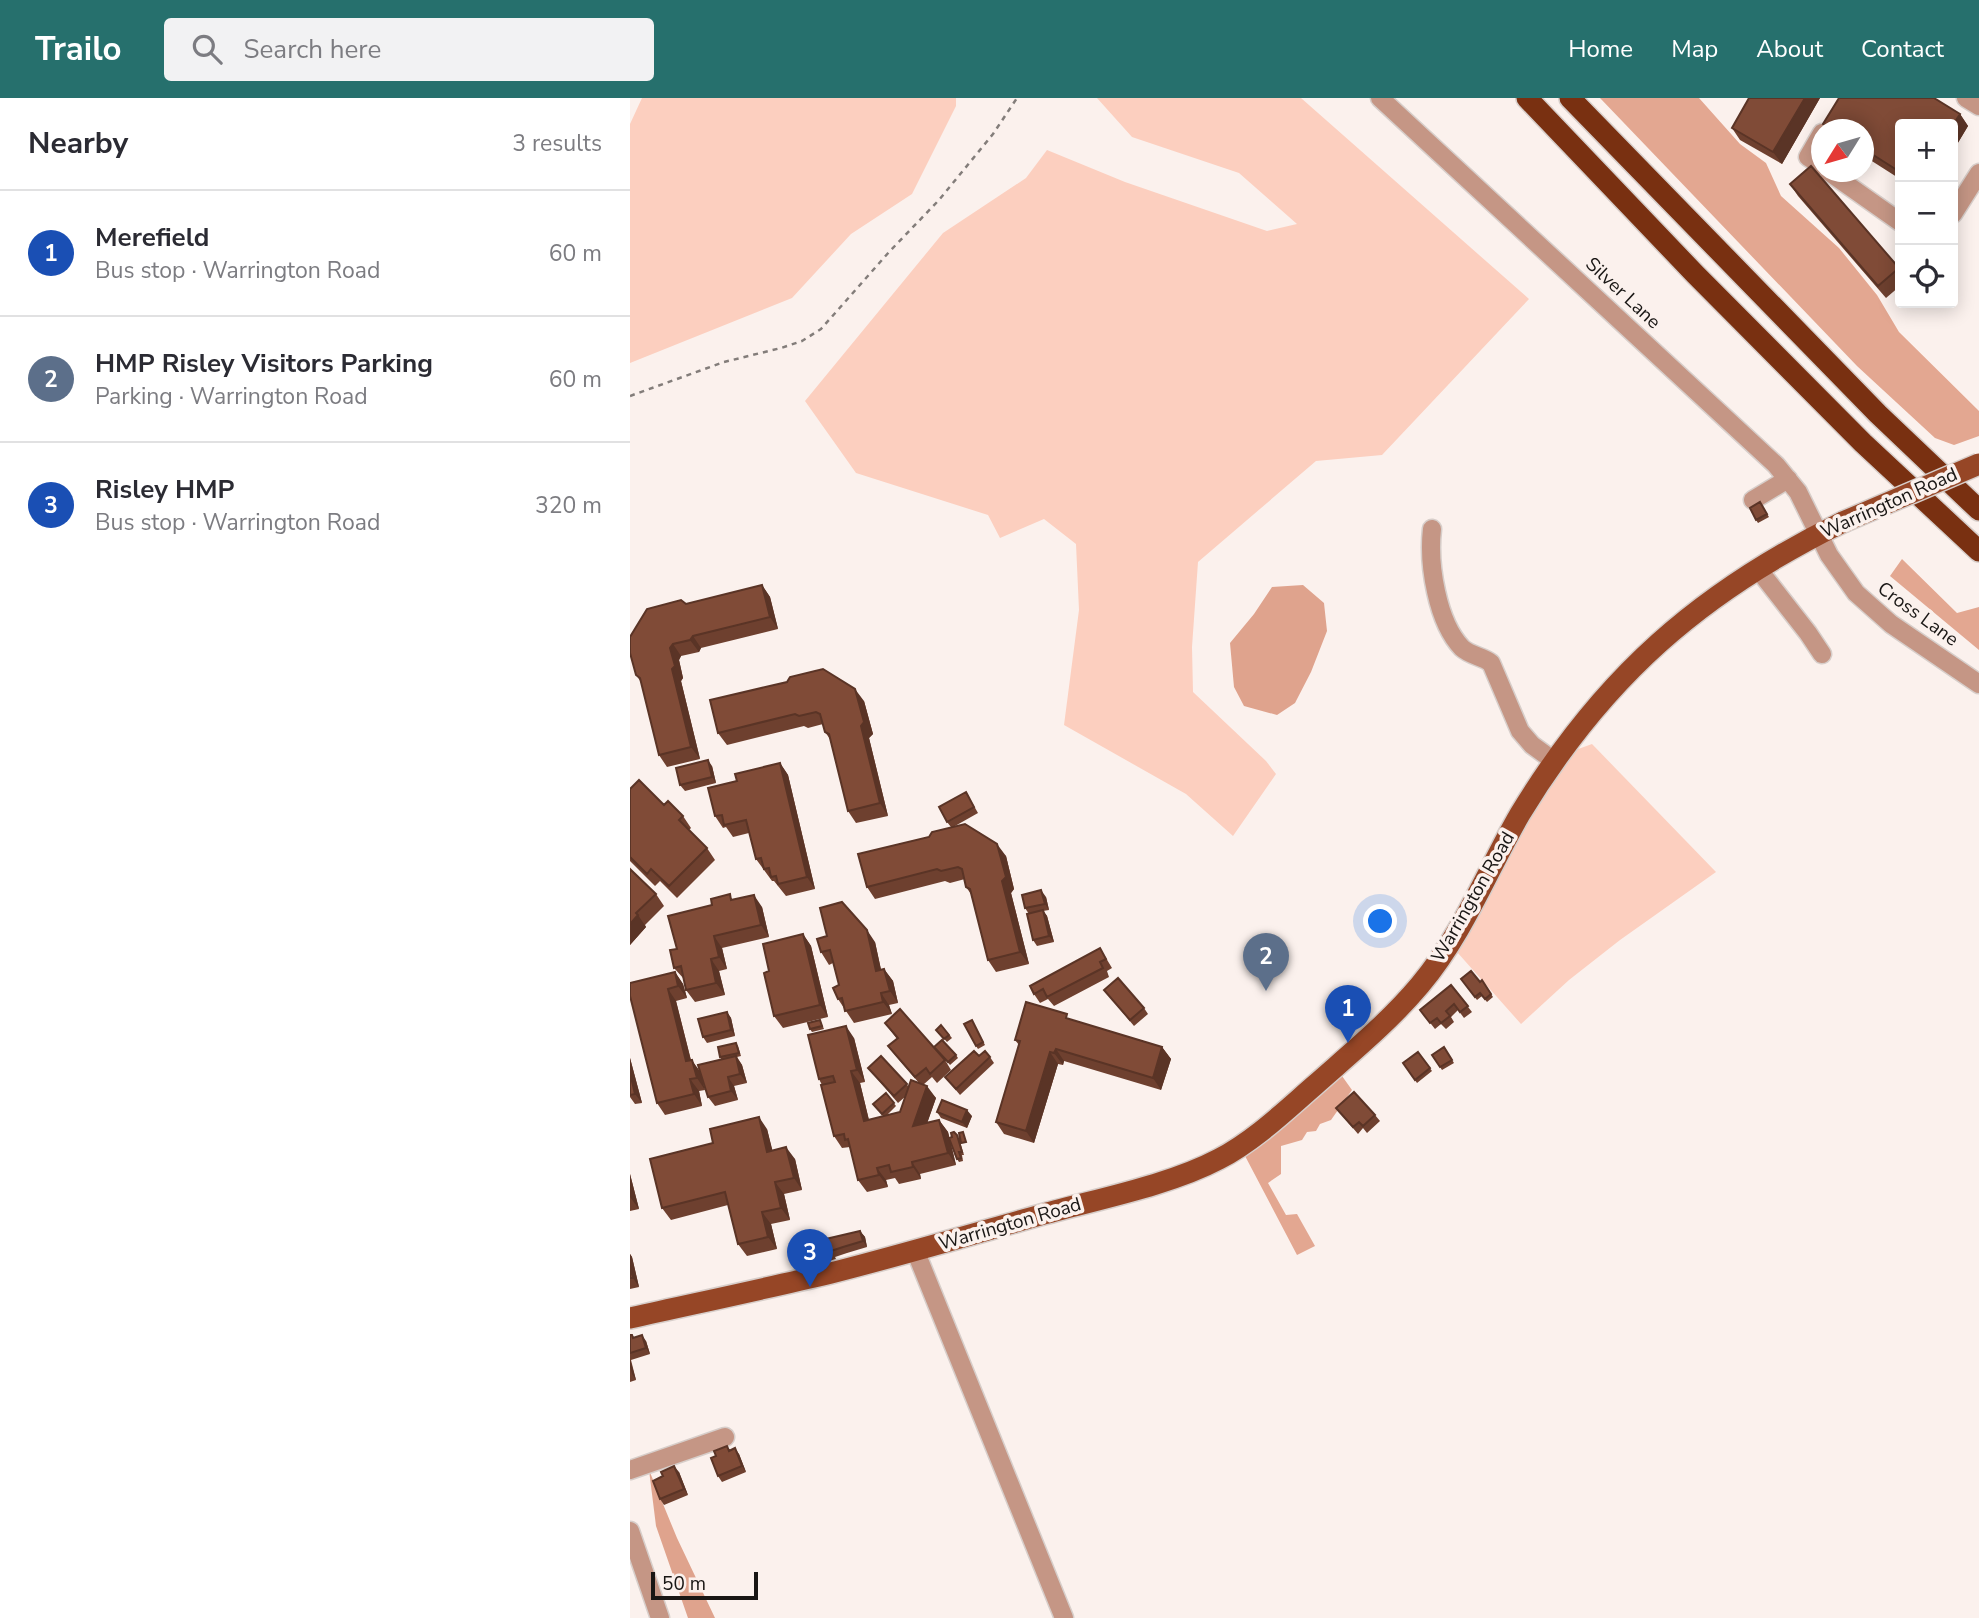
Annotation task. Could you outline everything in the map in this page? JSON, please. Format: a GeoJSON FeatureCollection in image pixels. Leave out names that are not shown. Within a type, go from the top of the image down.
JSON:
{"type":"FeatureCollection","features":[{"type":"Feature","properties":{"kind":"highway"},"geometry":{"type":"LineString","coordinates":[[1527,98],[1695,274],[1854,434],[1979,551]]}},
{"type":"Feature","properties":{"kind":"highway"},"geometry":{"type":"LineString","coordinates":[[1570,98],[1878,414],[1979,509]]}},
{"type":"Feature","properties":{"kind":"main road","name":"Warrington Road"},"geometry":{"type":"LineString","coordinates":[[630,1318],[915,1251],[1179,1176],[1221,1158],[1252,1138],[1363,1042],[1422,983],[1466,918],[1519,817],[1554,761],[1578,727],[1643,657],[1707,603],[1820,533],[1979,464]]}},
{"type":"Feature","properties":{"kind":"street","name":"Silver Lane"},"geometry":{"type":"LineString","coordinates":[[1380,98],[1756,445],[1788,480],[1807,506],[1820,533]]}},
{"type":"Feature","properties":{"kind":"street"},"geometry":{"type":"LineString","coordinates":[[1966,98],[1979,106]]}},
{"type":"Feature","properties":{"kind":"street"},"geometry":{"type":"LineString","coordinates":[[1958,206],[1979,173]]}},
{"type":"Feature","properties":{"kind":"street"},"geometry":{"type":"LineString","coordinates":[[1843,182],[1895,218]]}},
{"type":"Feature","properties":{"kind":"street"},"geometry":{"type":"LineString","coordinates":[[1753,500],[1788,480]]}},
{"type":"Feature","properties":{"kind":"street"},"geometry":{"type":"LineString","coordinates":[[1433,529],[1431,565],[1438,596],[1450,629],[1461,647],[1491,663],[1520,731],[1532,745],[1554,761]]}},
{"type":"Feature","properties":{"kind":"street","name":"Cross Lane"},"geometry":{"type":"LineString","coordinates":[[1820,533],[1837,568],[1866,604],[1979,684]]}},
{"type":"Feature","properties":{"kind":"street"},"geometry":{"type":"LineString","coordinates":[[1758,569],[1822,654]]}},
{"type":"Feature","properties":{"kind":"street"},"geometry":{"type":"LineString","coordinates":[[915,1251],[1065,1618]]}},
{"type":"Feature","properties":{"kind":"street"},"geometry":{"type":"LineString","coordinates":[[630,1470],[725,1437]]}},
{"type":"Feature","properties":{"kind":"street"},"geometry":{"type":"LineString","coordinates":[[630,1531],[660,1618]]}},
{"type":"Feature","properties":{"kind":"path"},"geometry":{"type":"LineString","coordinates":[[630,396],[724,362],[802,341],[821,329],[939,200],[993,134],[1017,98]]}},
{"type":"Feature","properties":{"kind":"shaded area"},"geometry":{"type":"Polygon","coordinates":[[[642,98],[956,98],[956,106],[912,194],[851,234],[792,298],[630,363],[630,124],[642,98]]]}},
{"type":"Feature","properties":{"kind":"shaded area"},"geometry":{"type":"Polygon","coordinates":[[[1097,98],[1301,98],[1529,299],[1382,455],[1316,461],[1198,562],[1192,647],[1193,692],[1266,761],[1276,774],[1233,836],[1186,794],[1064,725],[1079,610],[1076,544],[1044,519],[1000,538],[988,515],[856,473],[805,401],[943,233],[1026,178],[1047,150],[1125,182],[1267,231],[1297,224],[1239,173],[1132,137],[1097,98]]]}},
{"type":"Feature","properties":{"kind":"shaded area"},"geometry":{"type":"Polygon","coordinates":[[[1600,98],[1699,98],[1740,144],[1766,163],[1781,196],[1839,248],[1877,295],[1899,332],[1979,411],[1979,436],[1954,445],[1935,438],[1857,366],[1600,98]]]}},
{"type":"Feature","properties":{"kind":"shaded area"},"geometry":{"type":"Polygon","coordinates":[[[1902,559],[1957,613],[1979,607],[1979,650],[1890,576],[1902,559]]]}},
{"type":"Feature","properties":{"kind":"shaded area"},"geometry":{"type":"Polygon","coordinates":[[[1303,585],[1324,603],[1327,631],[1311,672],[1295,703],[1277,715],[1244,706],[1234,687],[1230,643],[1272,587],[1303,585]]]}},
{"type":"Feature","properties":{"kind":"shaded area"},"geometry":{"type":"Polygon","coordinates":[[[1592,744],[1716,872],[1620,940],[1569,980],[1521,1024],[1457,952],[1537,804],[1570,752],[1592,744]]]}},
{"type":"Feature","properties":{"kind":"shaded area"},"geometry":{"type":"Polygon","coordinates":[[[1342,1076],[1352,1090],[1331,1120],[1320,1124],[1316,1131],[1307,1132],[1302,1140],[1281,1146],[1281,1174],[1268,1183],[1286,1215],[1297,1214],[1315,1246],[1297,1255],[1244,1154],[1342,1076]]]}},
{"type":"Feature","properties":{"kind":"shaded area"},"geometry":{"type":"Polygon","coordinates":[[[649,1470],[677,1538],[715,1618],[688,1618],[656,1526],[649,1470]]]}},
{"type":"Feature","properties":{"kind":"building"},"geometry":{"type":"Polygon","coordinates":[[[1749,98],[1805,98],[1773,152],[1732,128],[1749,98]]]}},
{"type":"Feature","properties":{"kind":"building"},"geometry":{"type":"Polygon","coordinates":[[[1839,98],[1934,98],[1960,114],[1957,119],[1895,119],[1895,169],[1874,155],[1874,119],[1826,119],[1839,98]]]}},
{"type":"Feature","properties":{"kind":"building"},"geometry":{"type":"Polygon","coordinates":[[[1811,166],[1811,182],[1825,182],[1895,263],[1895,271],[1878,286],[1790,184],[1811,166]]]}},
{"type":"Feature","properties":{"kind":"building"},"geometry":{"type":"Polygon","coordinates":[[[1760,502],[1767,514],[1756,520],[1750,508],[1760,502]]]}},
{"type":"Feature","properties":{"kind":"building"},"geometry":{"type":"Polygon","coordinates":[[[762,585],[770,617],[693,636],[690,640],[673,644],[670,648],[675,666],[672,669],[691,747],[659,755],[640,678],[636,675],[630,653],[630,637],[647,609],[681,600],[686,604],[762,585]]]}},
{"type":"Feature","properties":{"kind":"building"},"geometry":{"type":"Polygon","coordinates":[[[823,669],[855,689],[880,803],[848,811],[829,734],[825,732],[820,714],[816,712],[799,716],[795,714],[718,733],[710,700],[787,682],[790,677],[823,669]]]}},
{"type":"Feature","properties":{"kind":"building"},"geometry":{"type":"Polygon","coordinates":[[[708,760],[712,777],[680,785],[676,768],[708,760]]]}},
{"type":"Feature","properties":{"kind":"building"},"geometry":{"type":"Polygon","coordinates":[[[780,763],[807,877],[778,884],[776,876],[771,877],[769,868],[764,869],[761,858],[756,859],[746,820],[724,825],[722,815],[715,816],[708,788],[737,781],[735,774],[780,763]]]}},
{"type":"Feature","properties":{"kind":"building"},"geometry":{"type":"Polygon","coordinates":[[[639,780],[664,805],[668,801],[683,816],[679,820],[707,848],[669,886],[651,869],[647,874],[630,857],[630,789],[639,780]]]}},
{"type":"Feature","properties":{"kind":"building"},"geometry":{"type":"Polygon","coordinates":[[[966,792],[974,807],[947,822],[939,807],[966,792]]]}},
{"type":"Feature","properties":{"kind":"building"},"geometry":{"type":"Polygon","coordinates":[[[965,824],[997,844],[1006,877],[1002,881],[1020,952],[988,960],[970,889],[966,887],[962,869],[958,867],[941,871],[937,869],[867,887],[858,854],[929,837],[932,832],[965,824]]]}},
{"type":"Feature","properties":{"kind":"building"},"geometry":{"type":"Polygon","coordinates":[[[630,869],[656,894],[636,913],[638,915],[630,924],[630,869]]]}},
{"type":"Feature","properties":{"kind":"building"},"geometry":{"type":"Polygon","coordinates":[[[1041,890],[1045,904],[1025,908],[1022,895],[1041,890]]]}},
{"type":"Feature","properties":{"kind":"building"},"geometry":{"type":"Polygon","coordinates":[[[730,894],[731,900],[754,895],[761,925],[714,936],[719,957],[711,959],[716,983],[686,990],[681,966],[674,968],[670,950],[677,949],[668,916],[712,905],[711,899],[730,894]]]}},
{"type":"Feature","properties":{"kind":"building"},"geometry":{"type":"Polygon","coordinates":[[[842,902],[867,930],[876,971],[884,969],[890,991],[881,993],[883,1002],[845,1011],[842,998],[838,999],[833,988],[839,985],[830,950],[821,952],[817,939],[827,936],[820,908],[842,902]]]}},
{"type":"Feature","properties":{"kind":"building"},"geometry":{"type":"Polygon","coordinates":[[[1043,910],[1049,936],[1033,940],[1027,914],[1043,910]]]}},
{"type":"Feature","properties":{"kind":"building"},"geometry":{"type":"Polygon","coordinates":[[[803,934],[820,1005],[774,1016],[764,973],[769,971],[763,944],[803,934]]]}},
{"type":"Feature","properties":{"kind":"building"},"geometry":{"type":"Polygon","coordinates":[[[1100,948],[1106,959],[1100,962],[1103,968],[1047,997],[1043,989],[1034,994],[1030,986],[1100,948]]]}},
{"type":"Feature","properties":{"kind":"building"},"geometry":{"type":"Polygon","coordinates":[[[1471,971],[1480,982],[1482,980],[1491,994],[1485,999],[1480,993],[1475,997],[1461,979],[1471,971]]]}},
{"type":"Feature","properties":{"kind":"building"},"geometry":{"type":"Polygon","coordinates":[[[675,972],[678,986],[668,989],[686,1061],[692,1060],[697,1078],[690,1079],[694,1094],[657,1103],[630,996],[630,983],[675,972]]]}},
{"type":"Feature","properties":{"kind":"building"},"geometry":{"type":"Polygon","coordinates":[[[1118,978],[1144,1008],[1130,1020],[1104,990],[1118,978]]]}},
{"type":"Feature","properties":{"kind":"building"},"geometry":{"type":"Polygon","coordinates":[[[1451,985],[1468,1006],[1460,1012],[1454,1004],[1446,1011],[1450,1016],[1441,1023],[1437,1018],[1430,1023],[1420,1010],[1451,985]]]}},
{"type":"Feature","properties":{"kind":"building"},"geometry":{"type":"Polygon","coordinates":[[[1026,1002],[1067,1014],[1066,1018],[1162,1047],[1153,1078],[1056,1049],[1054,1053],[1050,1052],[1026,1131],[996,1122],[1020,1041],[1015,1040],[1026,1002]]]}},
{"type":"Feature","properties":{"kind":"building"},"geometry":{"type":"Polygon","coordinates":[[[900,1009],[945,1060],[930,1074],[926,1068],[915,1077],[888,1046],[898,1038],[885,1023],[900,1009]]]}},
{"type":"Feature","properties":{"kind":"building"},"geometry":{"type":"Polygon","coordinates":[[[727,1012],[731,1030],[703,1037],[698,1019],[727,1012]]]}},
{"type":"Feature","properties":{"kind":"building"},"geometry":{"type":"Polygon","coordinates":[[[820,1020],[822,1026],[810,1029],[808,1023],[820,1020]]]}},
{"type":"Feature","properties":{"kind":"building"},"geometry":{"type":"Polygon","coordinates":[[[972,1020],[983,1042],[976,1046],[964,1024],[972,1020]]]}},
{"type":"Feature","properties":{"kind":"building"},"geometry":{"type":"Polygon","coordinates":[[[941,1025],[949,1035],[944,1039],[936,1030],[941,1025]]]}},
{"type":"Feature","properties":{"kind":"building"},"geometry":{"type":"Polygon","coordinates":[[[846,1026],[857,1070],[851,1071],[864,1121],[900,1112],[911,1080],[927,1086],[913,1126],[939,1120],[948,1153],[912,1162],[913,1167],[891,1172],[889,1165],[877,1168],[879,1175],[858,1180],[848,1139],[845,1140],[844,1134],[834,1136],[821,1085],[835,1082],[833,1076],[819,1079],[808,1035],[846,1026]]]}},
{"type":"Feature","properties":{"kind":"building"},"geometry":{"type":"Polygon","coordinates":[[[942,1040],[956,1055],[948,1062],[934,1047],[942,1040]]]}},
{"type":"Feature","properties":{"kind":"building"},"geometry":{"type":"Polygon","coordinates":[[[736,1043],[739,1053],[720,1057],[718,1047],[736,1043]]]}},
{"type":"Feature","properties":{"kind":"building"},"geometry":{"type":"Polygon","coordinates":[[[1444,1047],[1452,1060],[1440,1067],[1432,1055],[1444,1047]]]}},
{"type":"Feature","properties":{"kind":"building"},"geometry":{"type":"Polygon","coordinates":[[[974,1051],[979,1056],[985,1051],[990,1057],[956,1089],[945,1077],[974,1051]]]}},
{"type":"Feature","properties":{"kind":"building"},"geometry":{"type":"Polygon","coordinates":[[[1418,1052],[1430,1068],[1415,1080],[1403,1063],[1418,1052]]]}},
{"type":"Feature","properties":{"kind":"building"},"geometry":{"type":"Polygon","coordinates":[[[736,1056],[740,1074],[728,1077],[731,1091],[708,1097],[698,1065],[736,1056]]]}},
{"type":"Feature","properties":{"kind":"building"},"geometry":{"type":"Polygon","coordinates":[[[881,1056],[907,1084],[894,1096],[868,1068],[881,1056]]]}},
{"type":"Feature","properties":{"kind":"building"},"geometry":{"type":"Polygon","coordinates":[[[630,1073],[635,1094],[630,1095],[630,1073]]]}},
{"type":"Feature","properties":{"kind":"building"},"geometry":{"type":"Polygon","coordinates":[[[1354,1092],[1375,1115],[1363,1126],[1359,1122],[1353,1127],[1336,1108],[1354,1092]]]}},
{"type":"Feature","properties":{"kind":"building"},"geometry":{"type":"Polygon","coordinates":[[[886,1093],[894,1103],[882,1114],[873,1104],[886,1093]]]}},
{"type":"Feature","properties":{"kind":"building"},"geometry":{"type":"Polygon","coordinates":[[[942,1100],[967,1110],[962,1122],[937,1112],[942,1100]]]}},
{"type":"Feature","properties":{"kind":"building"},"geometry":{"type":"Polygon","coordinates":[[[759,1117],[767,1152],[786,1147],[794,1178],[775,1182],[781,1208],[762,1212],[768,1237],[738,1244],[725,1192],[662,1208],[650,1159],[713,1143],[710,1129],[759,1117]]]}},
{"type":"Feature","properties":{"kind":"building"},"geometry":{"type":"Polygon","coordinates":[[[954,1132],[962,1152],[959,1152],[961,1158],[957,1159],[949,1138],[954,1132]]]}},
{"type":"Feature","properties":{"kind":"building"},"geometry":{"type":"Polygon","coordinates":[[[963,1132],[966,1142],[961,1143],[959,1133],[963,1132]]]}},
{"type":"Feature","properties":{"kind":"building"},"geometry":{"type":"Polygon","coordinates":[[[860,1231],[863,1241],[825,1255],[824,1252],[803,1258],[800,1245],[860,1231]]]}},
{"type":"Feature","properties":{"kind":"building"},"geometry":{"type":"Polygon","coordinates":[[[630,1335],[633,1338],[642,1335],[646,1348],[630,1353],[630,1335]]]}},
{"type":"Feature","properties":{"kind":"building"},"geometry":{"type":"Polygon","coordinates":[[[727,1446],[729,1451],[735,1448],[742,1466],[718,1476],[711,1458],[716,1456],[714,1451],[727,1446]]]}},
{"type":"Feature","properties":{"kind":"building"},"geometry":{"type":"Polygon","coordinates":[[[674,1466],[684,1489],[660,1499],[653,1481],[663,1476],[661,1472],[674,1466]]]}},
{"type":"Feature","properties":{"kind":"place","name":"HMP Risley Visitors Parking"},"geometry":{"type":"Point","coordinates":[1266,991]}},
{"type":"Feature","properties":{"kind":"place","name":"Merefield"},"geometry":{"type":"Point","coordinates":[1348,1043]}},
{"type":"Feature","properties":{"kind":"place","name":"Risley HMP"},"geometry":{"type":"Point","coordinates":[810,1287]}}]}
